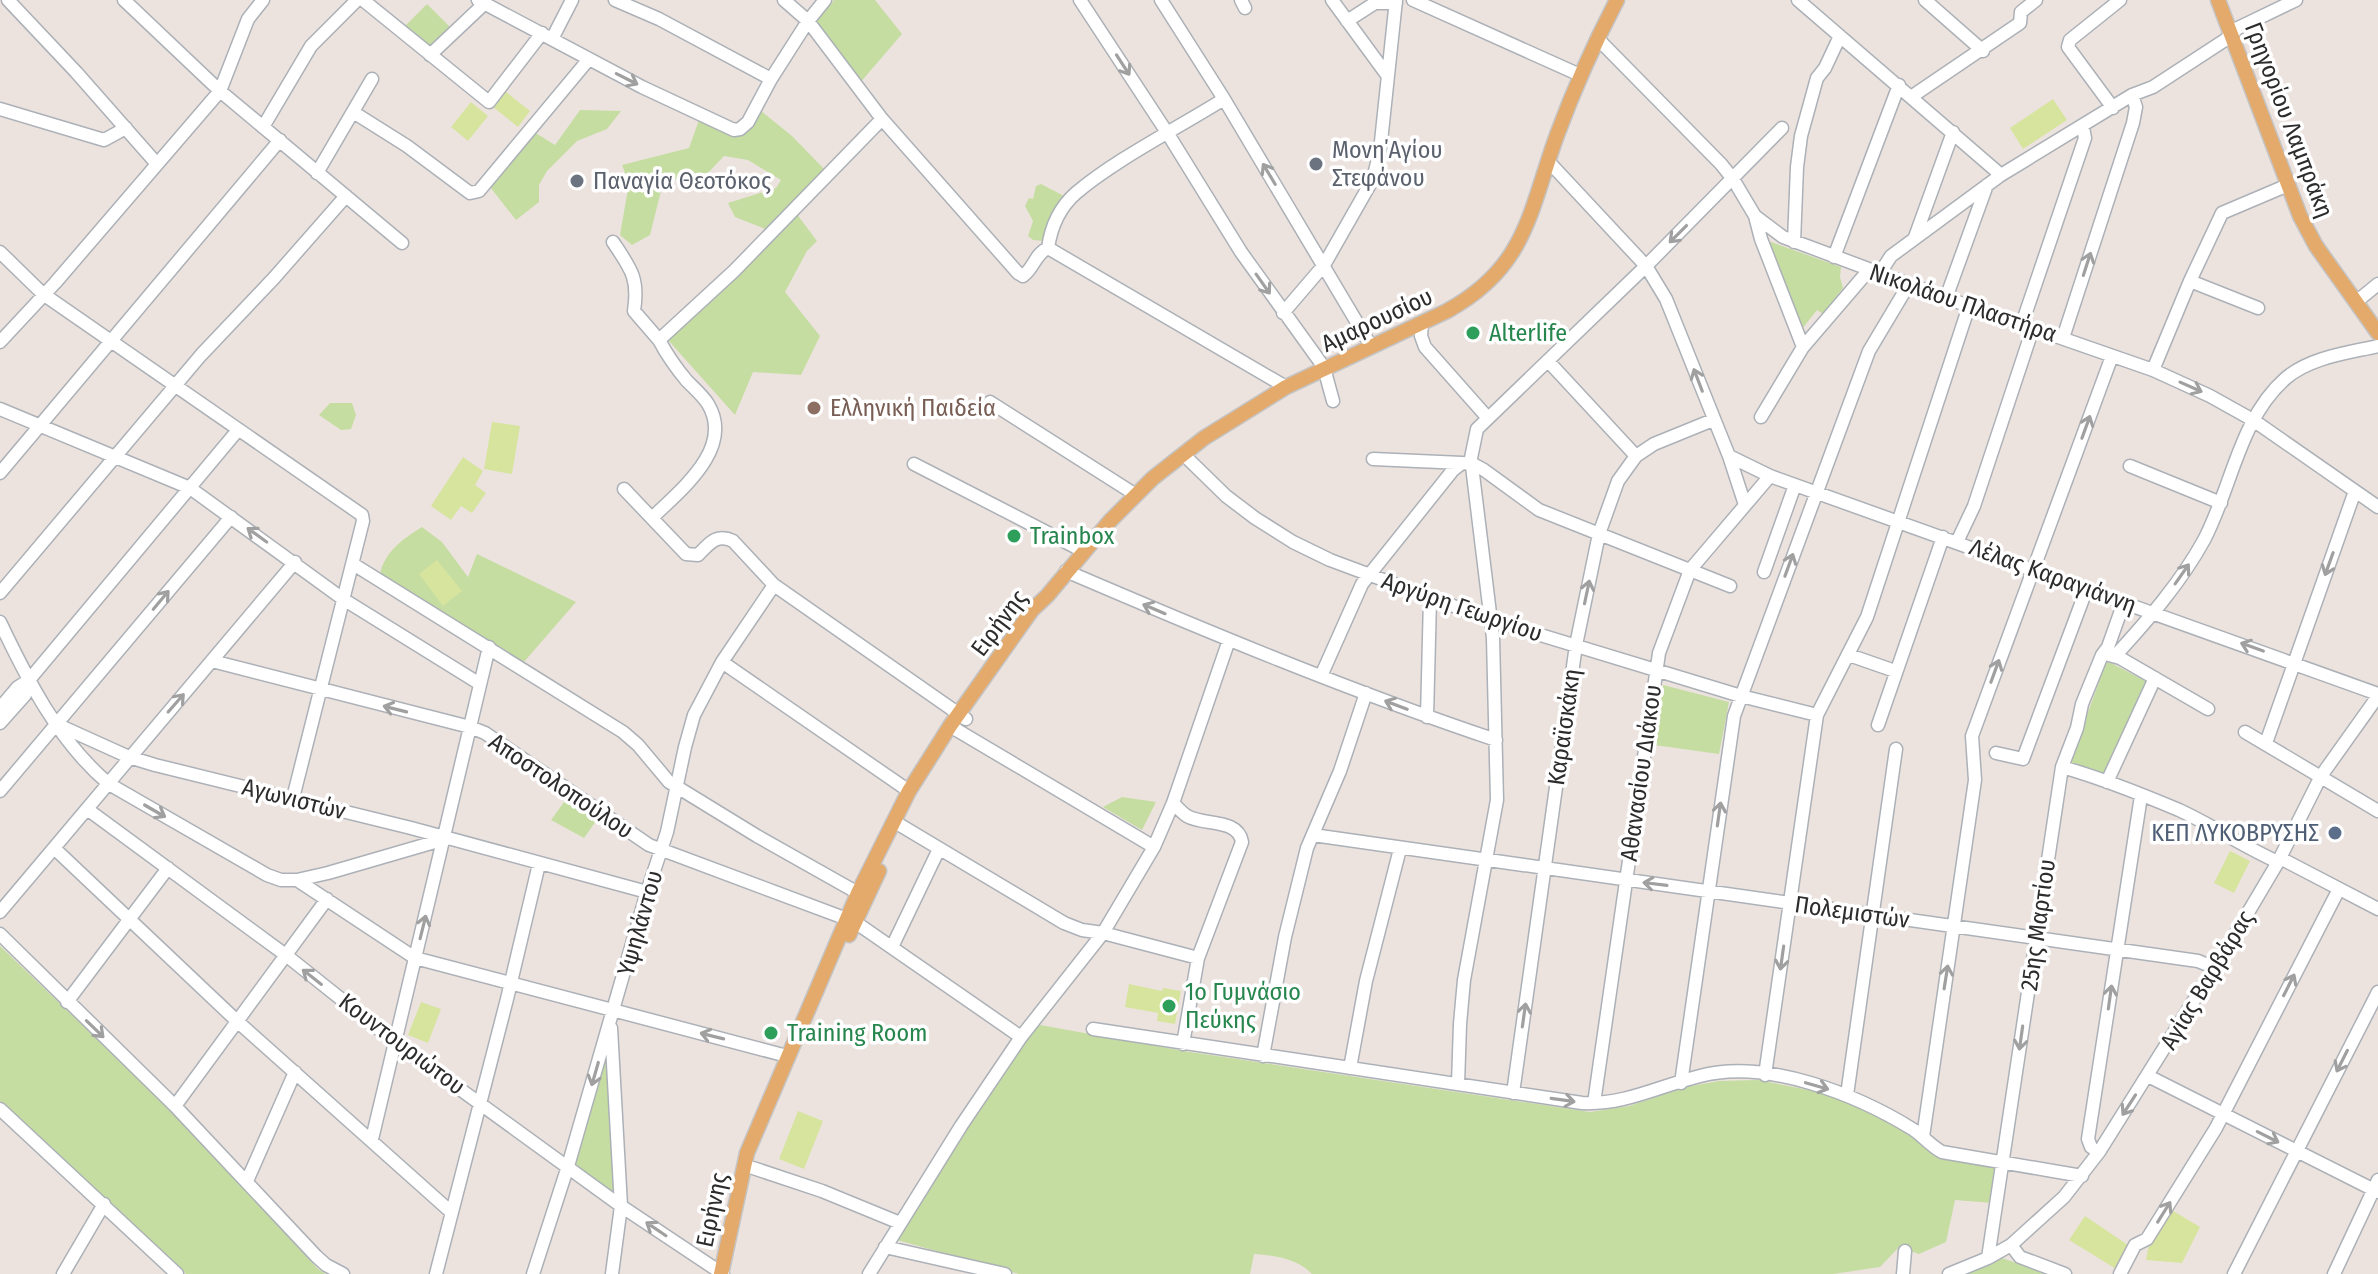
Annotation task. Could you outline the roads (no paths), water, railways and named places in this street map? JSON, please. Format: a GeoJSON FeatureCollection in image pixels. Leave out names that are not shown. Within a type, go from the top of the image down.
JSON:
{"type":"FeatureCollection","features":[{"type":"Feature","properties":{"kind":"main road","name":"Γρηγορίου Λαμπράκη"},"geometry":{"type":"LineString","coordinates":[[2218,0],[2308,232],[2378,333]]}},
{"type":"Feature","properties":{"kind":"main road","name":"Αμαρουσίου"},"geometry":{"type":"LineString","coordinates":[[1047,596],[1083,551],[1136,495],[1183,454],[1230,420],[1286,387],[1468,300],[1499,273],[1511,257],[1530,219],[1580,75],[1614,1]]}},
{"type":"Feature","properties":{"kind":"main road","name":"Ειρήνης"},"geometry":{"type":"LineString","coordinates":[[724,1274],[764,1136],[851,920],[858,893],[909,791],[1032,610],[1047,596]]}},
{"type":"Feature","properties":{"kind":"main road","name":"Ειρήνης"},"geometry":{"type":"LineString","coordinates":[[724,1274],[747,1153],[787,1056],[851,920],[958,722]]}},
{"type":"Feature","properties":{"kind":"street"},"geometry":{"type":"LineString","coordinates":[[8,0],[157,164]]}},
{"type":"Feature","properties":{"kind":"street"},"geometry":{"type":"LineString","coordinates":[[124,0],[220,91],[402,243]]}},
{"type":"Feature","properties":{"kind":"street"},"geometry":{"type":"LineString","coordinates":[[1,339],[220,91],[248,19],[263,0]]}},
{"type":"Feature","properties":{"kind":"street"},"geometry":{"type":"LineString","coordinates":[[263,127],[311,46],[360,0],[489,102],[547,36],[572,0]]}},
{"type":"Feature","properties":{"kind":"street"},"geometry":{"type":"LineString","coordinates":[[615,0],[659,19],[771,79]]}},
{"type":"Feature","properties":{"kind":"street"},"geometry":{"type":"LineString","coordinates":[[784,0],[808,21],[882,119],[1023,276],[1041,251],[1048,248]]}},
{"type":"Feature","properties":{"kind":"street"},"geometry":{"type":"LineString","coordinates":[[430,55],[481,2],[734,130],[748,122],[771,79],[825,0]]}},
{"type":"Feature","properties":{"kind":"street"},"geometry":{"type":"LineString","coordinates":[[1080,0],[1241,252],[1324,368],[1333,401]]}},
{"type":"Feature","properties":{"kind":"street"},"geometry":{"type":"LineString","coordinates":[[1161,0],[1224,99],[1371,346]]}},
{"type":"Feature","properties":{"kind":"street"},"geometry":{"type":"LineString","coordinates":[[1332,0],[1387,75]]}},
{"type":"Feature","properties":{"kind":"street"},"geometry":{"type":"LineString","coordinates":[[1413,0],[1580,75]]}},
{"type":"Feature","properties":{"kind":"street"},"geometry":{"type":"LineString","coordinates":[[1798,0],[2001,175]]}},
{"type":"Feature","properties":{"kind":"street"},"geometry":{"type":"LineString","coordinates":[[1814,14],[1822,0]]}},
{"type":"Feature","properties":{"kind":"street"},"geometry":{"type":"LineString","coordinates":[[2113,108],[2068,47],[2070,40],[2120,0]]}},
{"type":"Feature","properties":{"kind":"street"},"geometry":{"type":"LineString","coordinates":[[1761,417],[1803,347],[1891,256],[1915,237],[2001,175],[2132,95],[2153,87],[2231,34],[2296,0]]}},
{"type":"Feature","properties":{"kind":"street"},"geometry":{"type":"LineString","coordinates":[[1928,1],[1983,51]]}},
{"type":"Feature","properties":{"kind":"street"},"geometry":{"type":"LineString","coordinates":[[1283,313],[1324,265],[1378,165],[1396,2],[1375,3],[1347,21]]}},
{"type":"Feature","properties":{"kind":"street"},"geometry":{"type":"LineString","coordinates":[[1911,97],[2020,23],[2021,12],[2030,2]]}},
{"type":"Feature","properties":{"kind":"street"},"geometry":{"type":"LineString","coordinates":[[1794,242],[1801,136],[1817,78],[1840,36]]}},
{"type":"Feature","properties":{"kind":"street","name":"Νικολάου Πλαστήρα"},"geometry":{"type":"LineString","coordinates":[[1597,38],[1670,110],[1733,179],[1755,216],[1769,229],[1834,257],[2153,370],[2210,396],[2253,420],[2378,507]]}},
{"type":"Feature","properties":{"kind":"street"},"geometry":{"type":"LineString","coordinates":[[353,112],[474,194],[589,59]]}},
{"type":"Feature","properties":{"kind":"street"},"geometry":{"type":"LineString","coordinates":[[317,173],[372,79]]}},
{"type":"Feature","properties":{"kind":"street"},"geometry":{"type":"LineString","coordinates":[[1834,257],[1899,85]]}},
{"type":"Feature","properties":{"kind":"street"},"geometry":{"type":"LineString","coordinates":[[2063,338],[2133,123],[2136,107],[2132,95]]}},
{"type":"Feature","properties":{"kind":"street"},"geometry":{"type":"LineString","coordinates":[[1048,248],[1055,221],[1075,194],[1224,99]]}},
{"type":"Feature","properties":{"kind":"street"},"geometry":{"type":"LineString","coordinates":[[0,109],[104,140],[126,128]]}},
{"type":"Feature","properties":{"kind":"street"},"geometry":{"type":"LineString","coordinates":[[659,340],[734,271],[882,119]]}},
{"type":"Feature","properties":{"kind":"street"},"geometry":{"type":"LineString","coordinates":[[1957,542],[1974,506],[2085,138],[2083,127]]}},
{"type":"Feature","properties":{"kind":"street"},"geometry":{"type":"LineString","coordinates":[[1458,1084],[1464,980],[1497,800],[1491,620],[1467,464],[1477,429],[1646,266],[1782,128]]}},
{"type":"Feature","properties":{"kind":"street"},"geometry":{"type":"LineString","coordinates":[[1915,237],[1953,132]]}},
{"type":"Feature","properties":{"kind":"street"},"geometry":{"type":"LineString","coordinates":[[0,473],[280,140]]}},
{"type":"Feature","properties":{"kind":"street"},"geometry":{"type":"LineString","coordinates":[[1547,168],[1565,179],[1646,266],[1666,299],[1729,456],[1745,505]]}},
{"type":"Feature","properties":{"kind":"street"},"geometry":{"type":"LineString","coordinates":[[1946,298],[1987,185]]}},
{"type":"Feature","properties":{"kind":"street"},"geometry":{"type":"LineString","coordinates":[[2153,370],[2222,213],[2288,185]]}},
{"type":"Feature","properties":{"kind":"street"},"geometry":{"type":"LineString","coordinates":[[0,593],[174,386],[346,196]]}},
{"type":"Feature","properties":{"kind":"street"},"geometry":{"type":"LineString","coordinates":[[1755,216],[1803,347]]}},
{"type":"Feature","properties":{"kind":"street"},"geometry":{"type":"LineString","coordinates":[[613,242],[633,272],[636,284],[634,311],[659,340],[669,359],[708,404],[713,417],[714,434],[705,465],[652,518]]}},
{"type":"Feature","properties":{"kind":"street"},"geometry":{"type":"LineString","coordinates":[[1048,248],[1286,387]]}},
{"type":"Feature","properties":{"kind":"street"},"geometry":{"type":"LineString","coordinates":[[0,252],[43,294],[362,515],[353,564],[293,798]]}},
{"type":"Feature","properties":{"kind":"street"},"geometry":{"type":"LineString","coordinates":[[2190,281],[2258,308]]}},
{"type":"Feature","properties":{"kind":"street"},"geometry":{"type":"LineString","coordinates":[[1681,1083],[1734,716],[1869,351],[1909,284]]}},
{"type":"Feature","properties":{"kind":"street"},"geometry":{"type":"LineString","coordinates":[[2356,302],[2378,284]]}},
{"type":"Feature","properties":{"kind":"street"},"geometry":{"type":"LineString","coordinates":[[1765,1075],[1817,715],[1867,617],[1969,306]]}},
{"type":"Feature","properties":{"kind":"street"},"geometry":{"type":"LineString","coordinates":[[1422,324],[1421,336],[1425,347],[1487,417]]}},
{"type":"Feature","properties":{"kind":"street"},"geometry":{"type":"LineString","coordinates":[[2208,709],[2108,655],[2152,612],[2182,576],[2221,503],[2245,434],[2272,394],[2292,374],[2308,364],[2378,346]]}},
{"type":"Feature","properties":{"kind":"street"},"geometry":{"type":"LineString","coordinates":[[1923,1137],[1975,780],[1971,745],[1975,726],[2112,356]]}},
{"type":"Feature","properties":{"kind":"street"},"geometry":{"type":"LineString","coordinates":[[1548,361],[1636,456]]}},
{"type":"Feature","properties":{"kind":"street"},"geometry":{"type":"LineString","coordinates":[[990,402],[1136,495]]}},
{"type":"Feature","properties":{"kind":"street"},"geometry":{"type":"LineString","coordinates":[[0,409],[190,488],[343,599],[480,684]]}},
{"type":"Feature","properties":{"kind":"street","name":"Καραϊσκάκη"},"geometry":{"type":"LineString","coordinates":[[1513,1093],[1576,645],[1599,534],[1618,481],[1636,456],[1654,444],[1713,420]]}},
{"type":"Feature","properties":{"kind":"street"},"geometry":{"type":"LineString","coordinates":[[0,708],[18,687],[29,680],[238,430]]}},
{"type":"Feature","properties":{"kind":"street","name":"Αργύρη Γεωργίου"},"geometry":{"type":"LineString","coordinates":[[1183,454],[1226,496],[1255,518],[1312,552],[1367,575],[1491,620],[1741,696],[1817,715]]}},
{"type":"Feature","properties":{"kind":"street","name":"Λέλας Καραγιάννη"},"geometry":{"type":"LineString","coordinates":[[1729,456],[1770,476],[2378,695]]}},
{"type":"Feature","properties":{"kind":"street"},"geometry":{"type":"LineString","coordinates":[[1373,459],[1467,464],[1539,510],[1730,586]]}},
{"type":"Feature","properties":{"kind":"street"},"geometry":{"type":"LineString","coordinates":[[914,464],[1083,551]]}},
{"type":"Feature","properties":{"kind":"street"},"geometry":{"type":"LineString","coordinates":[[1321,676],[1367,575],[1453,470],[1467,464]]}},
{"type":"Feature","properties":{"kind":"street"},"geometry":{"type":"LineString","coordinates":[[2130,466],[2221,503]]}},
{"type":"Feature","properties":{"kind":"street","name":"Αθανασίου Διάκου"},"geometry":{"type":"LineString","coordinates":[[1594,1103],[1659,653],[1690,570],[1770,476]]}},
{"type":"Feature","properties":{"kind":"street"},"geometry":{"type":"LineString","coordinates":[[1764,572],[1795,485]]}},
{"type":"Feature","properties":{"kind":"street"},"geometry":{"type":"LineString","coordinates":[[624,489],[686,554],[698,555],[716,538],[733,541],[774,585],[958,722],[1154,847]]}},
{"type":"Feature","properties":{"kind":"street"},"geometry":{"type":"LineString","coordinates":[[2266,743],[2355,491]]}},
{"type":"Feature","properties":{"kind":"street"},"geometry":{"type":"LineString","coordinates":[[0,791],[231,517]]}},
{"type":"Feature","properties":{"kind":"street"},"geometry":{"type":"LineString","coordinates":[[1878,725],[1943,537]]}},
{"type":"Feature","properties":{"kind":"street"},"geometry":{"type":"LineString","coordinates":[[0,912],[295,562]]}},
{"type":"Feature","properties":{"kind":"street"},"geometry":{"type":"LineString","coordinates":[[353,564],[623,732],[638,745],[663,777],[757,836],[858,893]]}},
{"type":"Feature","properties":{"kind":"street"},"geometry":{"type":"LineString","coordinates":[[1066,571],[1229,640],[1427,717],[1496,740]]}},
{"type":"Feature","properties":{"kind":"street","name":"Υψηλάντου"},"geometry":{"type":"LineString","coordinates":[[533,1274],[611,1025],[661,850],[694,715],[722,662],[774,585]]}},
{"type":"Feature","properties":{"kind":"street"},"geometry":{"type":"LineString","coordinates":[[1996,753],[2023,759],[2087,588]]}},
{"type":"Feature","properties":{"kind":"street"},"geometry":{"type":"LineString","coordinates":[[1427,717],[1430,599]]}},
{"type":"Feature","properties":{"kind":"street","name":"25ης Μαρτίου"},"geometry":{"type":"LineString","coordinates":[[1988,1258],[2062,767],[2077,728],[2082,704],[2108,655],[2124,602]]}},
{"type":"Feature","properties":{"kind":"street"},"geometry":{"type":"LineString","coordinates":[[1,630],[56,724],[91,769],[109,784],[267,875],[281,880],[297,880],[445,839]]}},
{"type":"Feature","properties":{"kind":"street"},"geometry":{"type":"LineString","coordinates":[[869,1274],[1021,1037],[1103,933],[1154,847],[1173,803],[1229,640]]}},
{"type":"Feature","properties":{"kind":"street"},"geometry":{"type":"LineString","coordinates":[[372,1139],[489,647]]}},
{"type":"Feature","properties":{"kind":"street"},"geometry":{"type":"LineString","coordinates":[[1849,655],[1895,671]]}},
{"type":"Feature","properties":{"kind":"street","name":"Αποστολοπούλου"},"geometry":{"type":"LineString","coordinates":[[212,661],[485,733],[649,845],[851,920],[1021,1037]]}},
{"type":"Feature","properties":{"kind":"street"},"geometry":{"type":"LineString","coordinates":[[722,662],[909,791]]}},
{"type":"Feature","properties":{"kind":"street"},"geometry":{"type":"LineString","coordinates":[[2107,782],[2155,678]]}},
{"type":"Feature","properties":{"kind":"street"},"geometry":{"type":"LineString","coordinates":[[0,723],[25,695],[29,680]]}},
{"type":"Feature","properties":{"kind":"street"},"geometry":{"type":"LineString","coordinates":[[1263,1056],[1285,937],[1307,848],[1340,771],[1366,693]]}},
{"type":"Feature","properties":{"kind":"street","name":"Αγίας Βαρβάρας"},"geometry":{"type":"LineString","coordinates":[[1949,1274],[2011,1245],[2043,1219],[2082,1176],[2215,968],[2279,860],[2321,776],[2378,695]]}},
{"type":"Feature","properties":{"kind":"street","name":"Αγωνιστών"},"geometry":{"type":"LineString","coordinates":[[56,724],[129,757],[411,828],[647,892]]}},
{"type":"Feature","properties":{"kind":"street"},"geometry":{"type":"LineString","coordinates":[[2245,732],[2378,811]]}},
{"type":"Feature","properties":{"kind":"street"},"geometry":{"type":"LineString","coordinates":[[1847,1095],[1896,749]]}},
{"type":"Feature","properties":{"kind":"street"},"geometry":{"type":"LineString","coordinates":[[2062,767],[2180,811],[2242,846],[2279,860],[2378,909]]}},
{"type":"Feature","properties":{"kind":"street"},"geometry":{"type":"LineString","coordinates":[[2099,1152],[2091,1147],[2088,1139],[2141,796]]}},
{"type":"Feature","properties":{"kind":"street"},"geometry":{"type":"LineString","coordinates":[[1173,803],[1188,817],[1234,829],[1240,834],[1242,842],[1198,958],[1183,1044]]}},
{"type":"Feature","properties":{"kind":"street","name":"Κουντουριώτου"},"geometry":{"type":"LineString","coordinates":[[87,809],[287,956],[395,1042],[621,1206],[724,1274]]}},
{"type":"Feature","properties":{"kind":"street"},"geometry":{"type":"LineString","coordinates":[[900,825],[1064,923],[1198,958]]}},
{"type":"Feature","properties":{"kind":"street"},"geometry":{"type":"LineString","coordinates":[[411,828],[412,848]]}},
{"type":"Feature","properties":{"kind":"street","name":"Πολεμιστών"},"geometry":{"type":"LineString","coordinates":[[1313,835],[2198,961],[2215,968]]}},
{"type":"Feature","properties":{"kind":"street"},"geometry":{"type":"LineString","coordinates":[[54,848],[238,1022],[451,1212]]}},
{"type":"Feature","properties":{"kind":"street"},"geometry":{"type":"LineString","coordinates":[[892,947],[939,849]]}},
{"type":"Feature","properties":{"kind":"street"},"geometry":{"type":"LineString","coordinates":[[1350,1068],[1366,981],[1400,849]]}},
{"type":"Feature","properties":{"kind":"street"},"geometry":{"type":"LineString","coordinates":[[436,1274],[539,864]]}},
{"type":"Feature","properties":{"kind":"street"},"geometry":{"type":"LineString","coordinates":[[67,1002],[168,868]]}},
{"type":"Feature","properties":{"kind":"street"},"geometry":{"type":"LineString","coordinates":[[297,880],[415,958],[787,1056]]}},
{"type":"Feature","properties":{"kind":"street"},"geometry":{"type":"LineString","coordinates":[[2120,1274],[2135,1245],[2147,1239],[2223,1114],[2339,889]]}},
{"type":"Feature","properties":{"kind":"street"},"geometry":{"type":"LineString","coordinates":[[175,1106],[327,899]]}},
{"type":"Feature","properties":{"kind":"street"},"geometry":{"type":"LineString","coordinates":[[0,934],[175,1106],[316,1256],[343,1274]]}},
{"type":"Feature","properties":{"kind":"street"},"geometry":{"type":"LineString","coordinates":[[2234,1274],[2378,992]]}},
{"type":"Feature","properties":{"kind":"street"},"geometry":{"type":"LineString","coordinates":[[611,1025],[621,1206],[612,1274]]}},
{"type":"Feature","properties":{"kind":"street"},"geometry":{"type":"LineString","coordinates":[[1093,1029],[1594,1103],[1630,1099],[1699,1076],[1728,1072],[1765,1075],[1819,1085],[1847,1095],[1923,1137],[1942,1152],[2082,1176]]}},
{"type":"Feature","properties":{"kind":"street"},"geometry":{"type":"LineString","coordinates":[[247,1181],[295,1072]]}},
{"type":"Feature","properties":{"kind":"street"},"geometry":{"type":"LineString","coordinates":[[2148,1076],[2296,1151],[2376,1187],[2334,1274]]}},
{"type":"Feature","properties":{"kind":"street"},"geometry":{"type":"LineString","coordinates":[[0,1109],[177,1274]]}},
{"type":"Feature","properties":{"kind":"street"},"geometry":{"type":"LineString","coordinates":[[753,1168],[822,1191],[900,1223]]}},
{"type":"Feature","properties":{"kind":"street"},"geometry":{"type":"LineString","coordinates":[[63,1274],[104,1204]]}},
{"type":"Feature","properties":{"kind":"street"},"geometry":{"type":"LineString","coordinates":[[2011,1245],[2020,1257],[2065,1274]]}},
{"type":"Feature","properties":{"kind":"street"},"geometry":{"type":"LineString","coordinates":[[885,1247],[1005,1274]]}},
{"type":"Feature","properties":{"kind":"street"},"geometry":{"type":"LineString","coordinates":[[1903,1274],[1905,1251]]}},
{"type":"Feature","properties":{"kind":"place","name":"Μονη΄Αγίου Στεφάνου"},"geometry":{"type":"Point","coordinates":[1316,164]}},
{"type":"Feature","properties":{"kind":"place","name":"Παναγία Θεοτόκος"},"geometry":{"type":"Point","coordinates":[577,181]}},
{"type":"Feature","properties":{"kind":"place","name":"Alterlife"},"geometry":{"type":"Point","coordinates":[1473,333]}},
{"type":"Feature","properties":{"kind":"place","name":"Ελληνική Παιδεία"},"geometry":{"type":"Point","coordinates":[814,408]}},
{"type":"Feature","properties":{"kind":"place","name":"Trainbox"},"geometry":{"type":"Point","coordinates":[1014,536]}},
{"type":"Feature","properties":{"kind":"place","name":"ΚΕΠ ΛΥΚΟΒΡΥΣΗΣ"},"geometry":{"type":"Point","coordinates":[2335,833]}},
{"type":"Feature","properties":{"kind":"place","name":"1ο Γυμνάσιο Πεύκης"},"geometry":{"type":"Point","coordinates":[1169,1006]}},
{"type":"Feature","properties":{"kind":"place","name":"Training Room"},"geometry":{"type":"Point","coordinates":[771,1033]}}]}
